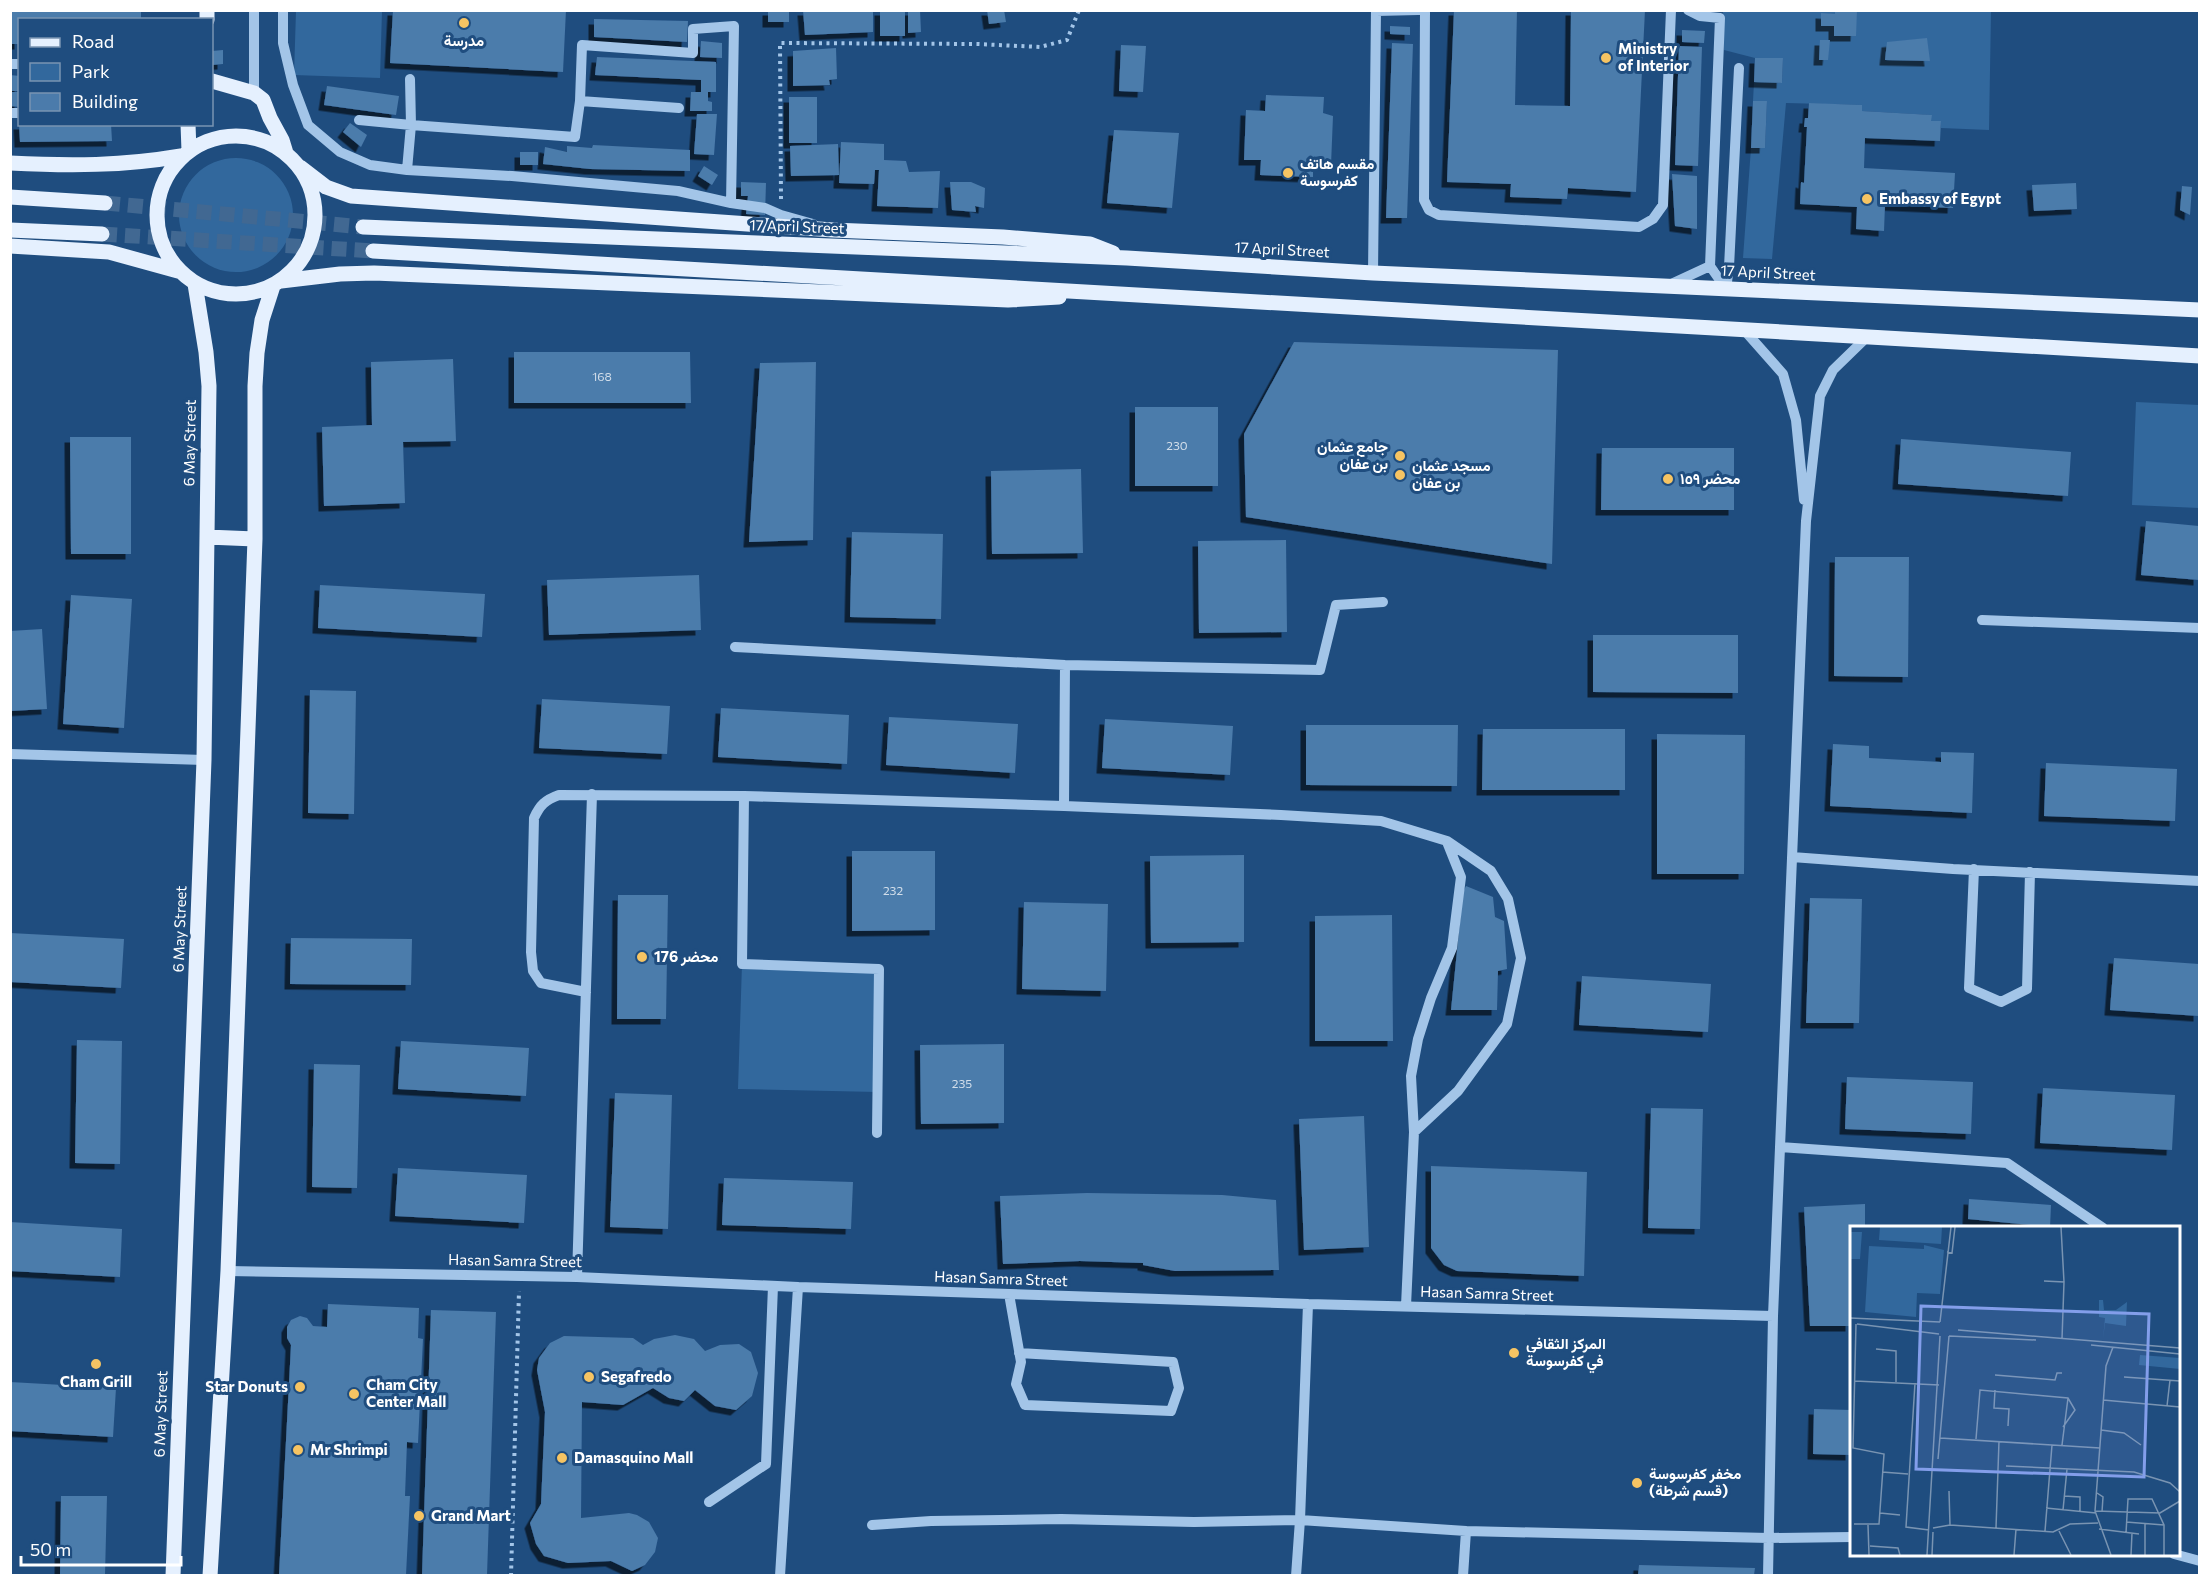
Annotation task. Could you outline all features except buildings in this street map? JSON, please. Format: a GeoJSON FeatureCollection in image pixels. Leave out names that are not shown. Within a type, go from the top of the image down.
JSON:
{"type":"FeatureCollection","features":[{"type":"Feature","properties":{"kind":"main road"},"geometry":{"type":"LineString","coordinates":[[213,81],[254,93],[263,100],[286,153]]}},
{"type":"Feature","properties":{"kind":"main road"},"geometry":{"type":"LineString","coordinates":[[185,153],[188,126]]}},
{"type":"Feature","properties":{"kind":"main road"},"geometry":{"type":"LineString","coordinates":[[1125,293],[1008,300],[374,273],[340,274],[277,283],[247,294],[220,293],[195,284],[178,271],[165,254],[158,234],[156,213],[159,192],[168,173],[185,153],[198,145],[220,137],[243,136],[266,141],[286,153],[326,187],[351,196],[833,230],[1003,237],[1090,244],[1127,258]]}},
{"type":"Feature","properties":{"kind":"main road"},"geometry":{"type":"LineString","coordinates":[[10,163],[107,165],[143,163],[185,153]]}},
{"type":"Feature","properties":{"kind":"main road"},"geometry":{"type":"LineString","coordinates":[[210,1575],[228,1271],[255,539],[257,353],[262,320],[277,283],[295,269],[306,254],[313,237],[316,219],[314,201],[309,183],[300,167]]}},
{"type":"Feature","properties":{"kind":"main road"},"geometry":{"type":"LineString","coordinates":[[10,197],[105,203]]}},
{"type":"Feature","properties":{"kind":"main road","name":"17 April Street"},"geometry":{"type":"LineString","coordinates":[[363,227],[1127,258],[1373,273],[2199,310]]}},
{"type":"Feature","properties":{"kind":"main road"},"geometry":{"type":"LineString","coordinates":[[10,230],[102,234]]}},
{"type":"Feature","properties":{"kind":"main road"},"geometry":{"type":"LineString","coordinates":[[10,246],[109,252],[178,271]]}},
{"type":"Feature","properties":{"kind":"main road"},"geometry":{"type":"LineString","coordinates":[[373,251],[2199,356]]}},
{"type":"Feature","properties":{"kind":"main road","name":"6 May Street"},"geometry":{"type":"LineString","coordinates":[[172,1575],[204,760],[209,386],[195,284]]}},
{"type":"Feature","properties":{"kind":"main road"},"geometry":{"type":"LineString","coordinates":[[207,537],[255,539]]}},
{"type":"Feature","properties":{"kind":"street"},"geometry":{"type":"LineString","coordinates":[[254,93],[255,10]]}},
{"type":"Feature","properties":{"kind":"street"},"geometry":{"type":"LineString","coordinates":[[283,10],[283,43],[293,85],[308,125],[340,152],[370,165],[407,170],[512,176],[678,191],[765,208],[833,230]]}},
{"type":"Feature","properties":{"kind":"street"},"geometry":{"type":"LineString","coordinates":[[1373,273],[1376,11],[1418,10]]}},
{"type":"Feature","properties":{"kind":"street"},"geometry":{"type":"LineString","coordinates":[[1425,10],[1424,200],[1429,210],[1439,215],[1639,227],[1653,219],[1662,205],[1671,10]]}},
{"type":"Feature","properties":{"kind":"street"},"geometry":{"type":"LineString","coordinates":[[1688,10],[1700,16],[1720,18],[1710,266],[1725,289]]}},
{"type":"Feature","properties":{"kind":"street"},"geometry":{"type":"LineString","coordinates":[[359,120],[575,137],[580,101],[582,45],[693,53],[693,29],[734,27],[731,203]]}},
{"type":"Feature","properties":{"kind":"street"},"geometry":{"type":"LineString","coordinates":[[1725,289],[1730,267],[1739,68]]}},
{"type":"Feature","properties":{"kind":"street"},"geometry":{"type":"LineString","coordinates":[[407,170],[411,125],[410,79]]}},
{"type":"Feature","properties":{"kind":"street"},"geometry":{"type":"LineString","coordinates":[[580,101],[679,108]]}},
{"type":"Feature","properties":{"kind":"street"},"geometry":{"type":"LineString","coordinates":[[1666,286],[1710,266]]}},
{"type":"Feature","properties":{"kind":"street"},"geometry":{"type":"LineString","coordinates":[[1745,331],[1783,374],[1796,420],[1806,521]]}},
{"type":"Feature","properties":{"kind":"street"},"geometry":{"type":"LineString","coordinates":[[1768,1575],[1773,1316],[1806,521],[1820,396],[1833,370],[1868,336]]}},
{"type":"Feature","properties":{"kind":"street"},"geometry":{"type":"LineString","coordinates":[[735,647],[1065,665],[1320,670],[1336,605],[1383,602]]}},
{"type":"Feature","properties":{"kind":"street"},"geometry":{"type":"LineString","coordinates":[[1982,620],[2199,628]]}},
{"type":"Feature","properties":{"kind":"street"},"geometry":{"type":"LineString","coordinates":[[1064,806],[1065,665]]}},
{"type":"Feature","properties":{"kind":"street"},"geometry":{"type":"LineString","coordinates":[[10,754],[204,760]]}},
{"type":"Feature","properties":{"kind":"street"},"geometry":{"type":"LineString","coordinates":[[577,1277],[592,794]]}},
{"type":"Feature","properties":{"kind":"street"},"geometry":{"type":"LineString","coordinates":[[586,992],[541,982],[533,971],[531,952],[534,818],[539,807],[547,800],[559,795],[744,796],[1064,806],[1381,821],[1447,841],[1491,871],[1508,899],[1521,958],[1507,1024],[1458,1091],[1414,1132]]}},
{"type":"Feature","properties":{"kind":"street"},"geometry":{"type":"LineString","coordinates":[[744,796],[742,964],[879,969],[877,1133]]}},
{"type":"Feature","properties":{"kind":"street"},"geometry":{"type":"LineString","coordinates":[[1406,1306],[1414,1132],[1411,1076],[1418,1039],[1431,998],[1452,948],[1461,877],[1447,841]]}},
{"type":"Feature","properties":{"kind":"street"},"geometry":{"type":"LineString","coordinates":[[1792,857],[2199,881]]}},
{"type":"Feature","properties":{"kind":"street"},"geometry":{"type":"LineString","coordinates":[[1974,869],[1969,988],[2001,1002],[2027,989],[2030,872]]}},
{"type":"Feature","properties":{"kind":"street"},"geometry":{"type":"LineString","coordinates":[[1780,1147],[2007,1162],[2102,1226]]}},
{"type":"Feature","properties":{"kind":"street","name":"Hasan Samra Street"},"geometry":{"type":"LineString","coordinates":[[228,1271],[520,1275],[1308,1304],[1773,1316]]}},
{"type":"Feature","properties":{"kind":"street"},"geometry":{"type":"LineString","coordinates":[[709,1502],[766,1464],[773,1286]]}},
{"type":"Feature","properties":{"kind":"street"},"geometry":{"type":"LineString","coordinates":[[780,1575],[798,1287]]}},
{"type":"Feature","properties":{"kind":"street"},"geometry":{"type":"LineString","coordinates":[[1009,1294],[1019,1353],[1021,1362],[1016,1384],[1025,1405],[1171,1411],[1179,1388],[1173,1362],[1019,1353]]}},
{"type":"Feature","properties":{"kind":"street"},"geometry":{"type":"LineString","coordinates":[[1296,1575],[1308,1304]]}},
{"type":"Feature","properties":{"kind":"street"},"geometry":{"type":"LineString","coordinates":[[872,1524],[1061,1519],[1194,1522],[1300,1520],[1466,1532],[1769,1538],[1850,1537]]}},
{"type":"Feature","properties":{"kind":"street"},"geometry":{"type":"LineString","coordinates":[[1463,1575],[1466,1532]]}},
{"type":"Feature","properties":{"kind":"street"},"geometry":{"type":"LineString","coordinates":[[2180,1556],[2199,1561]]}},
{"type":"Feature","properties":{"kind":"path"},"geometry":{"type":"LineString","coordinates":[[781,215],[780,43],[977,44],[1040,47],[1067,40],[1079,10]]}},
{"type":"Feature","properties":{"kind":"path"},"geometry":{"type":"LineString","coordinates":[[511,1575],[520,1275]]}},
{"type":"Feature","properties":{"kind":"green space"},"geometry":{"type":"Polygon","coordinates":[[[296,11],[382,11],[380,78],[294,75],[296,11]]]}},
{"type":"Feature","properties":{"kind":"green space"},"geometry":{"type":"Polygon","coordinates":[[[1723,11],[1991,11],[1989,130],[1941,128],[1941,122],[1931,121],[1931,115],[1862,111],[1862,105],[1786,103],[1772,259],[1743,258],[1751,148],[1765,148],[1767,101],[1753,101],[1754,82],[1782,83],[1783,59],[1755,58],[1724,50],[1723,11]]]}},
{"type":"Feature","properties":{"kind":"green space"},"geometry":{"type":"Polygon","coordinates":[[[236,158],[258,162],[276,175],[289,193],[293,215],[289,237],[276,255],[258,268],[236,272],[214,268],[196,255],[183,237],[179,215],[183,193],[196,175],[214,162],[236,158]]]}},
{"type":"Feature","properties":{"kind":"green space"},"geometry":{"type":"Polygon","coordinates":[[[2136,402],[2199,405],[2199,508],[2132,505],[2136,402]]]}},
{"type":"Feature","properties":{"kind":"green space"},"geometry":{"type":"Polygon","coordinates":[[[742,964],[879,969],[878,1092],[738,1089],[742,964]]]}},
{"type":"Feature","properties":{"kind":"tunnel"},"geometry":{"type":"LineString","coordinates":[[105,203],[363,227]]}},
{"type":"Feature","properties":{"kind":"tunnel"},"geometry":{"type":"LineString","coordinates":[[102,234],[373,251]]}},
{"type":"Feature","properties":{"kind":"place","name":"مدرسة"},"geometry":{"type":"Point","coordinates":[464,23]}},
{"type":"Feature","properties":{"kind":"place","name":"Ministry of Interior"},"geometry":{"type":"Point","coordinates":[1606,58]}},
{"type":"Feature","properties":{"kind":"place","name":"مقسم هاتف كفرسوسة"},"geometry":{"type":"Point","coordinates":[1288,173]}},
{"type":"Feature","properties":{"kind":"place","name":"Embassy of Egypt"},"geometry":{"type":"Point","coordinates":[1867,199]}},
{"type":"Feature","properties":{"kind":"place","name":"جامع عثمان بن عفان"},"geometry":{"type":"Point","coordinates":[1400,456]}},
{"type":"Feature","properties":{"kind":"place","name":"مسجد عثمان بن عفان"},"geometry":{"type":"Point","coordinates":[1400,475]}},
{"type":"Feature","properties":{"kind":"place","name":"محضر ١٥٩"},"geometry":{"type":"Point","coordinates":[1668,479]}},
{"type":"Feature","properties":{"kind":"place","name":"محضر 176"},"geometry":{"type":"Point","coordinates":[642,957]}},
{"type":"Feature","properties":{"kind":"place","name":"المركز الثقافي في كفرسوسة"},"geometry":{"type":"Point","coordinates":[1514,1353]}},
{"type":"Feature","properties":{"kind":"place","name":"Cham Grill"},"geometry":{"type":"Point","coordinates":[96,1364]}},
{"type":"Feature","properties":{"kind":"place","name":"Segafredo"},"geometry":{"type":"Point","coordinates":[589,1377]}},
{"type":"Feature","properties":{"kind":"place","name":"Star Donuts"},"geometry":{"type":"Point","coordinates":[300,1387]}},
{"type":"Feature","properties":{"kind":"place","name":"Cham City Center Mall"},"geometry":{"type":"Point","coordinates":[354,1394]}},
{"type":"Feature","properties":{"kind":"place","name":"Mr Shrimpi"},"geometry":{"type":"Point","coordinates":[298,1450]}},
{"type":"Feature","properties":{"kind":"place","name":"Damasquino Mall"},"geometry":{"type":"Point","coordinates":[562,1458]}},
{"type":"Feature","properties":{"kind":"place","name":"مخفر كفرسوسة (قسم شرطة)"},"geometry":{"type":"Point","coordinates":[1637,1483]}},
{"type":"Feature","properties":{"kind":"place","name":"Grand Mart"},"geometry":{"type":"Point","coordinates":[419,1516]}}]}
